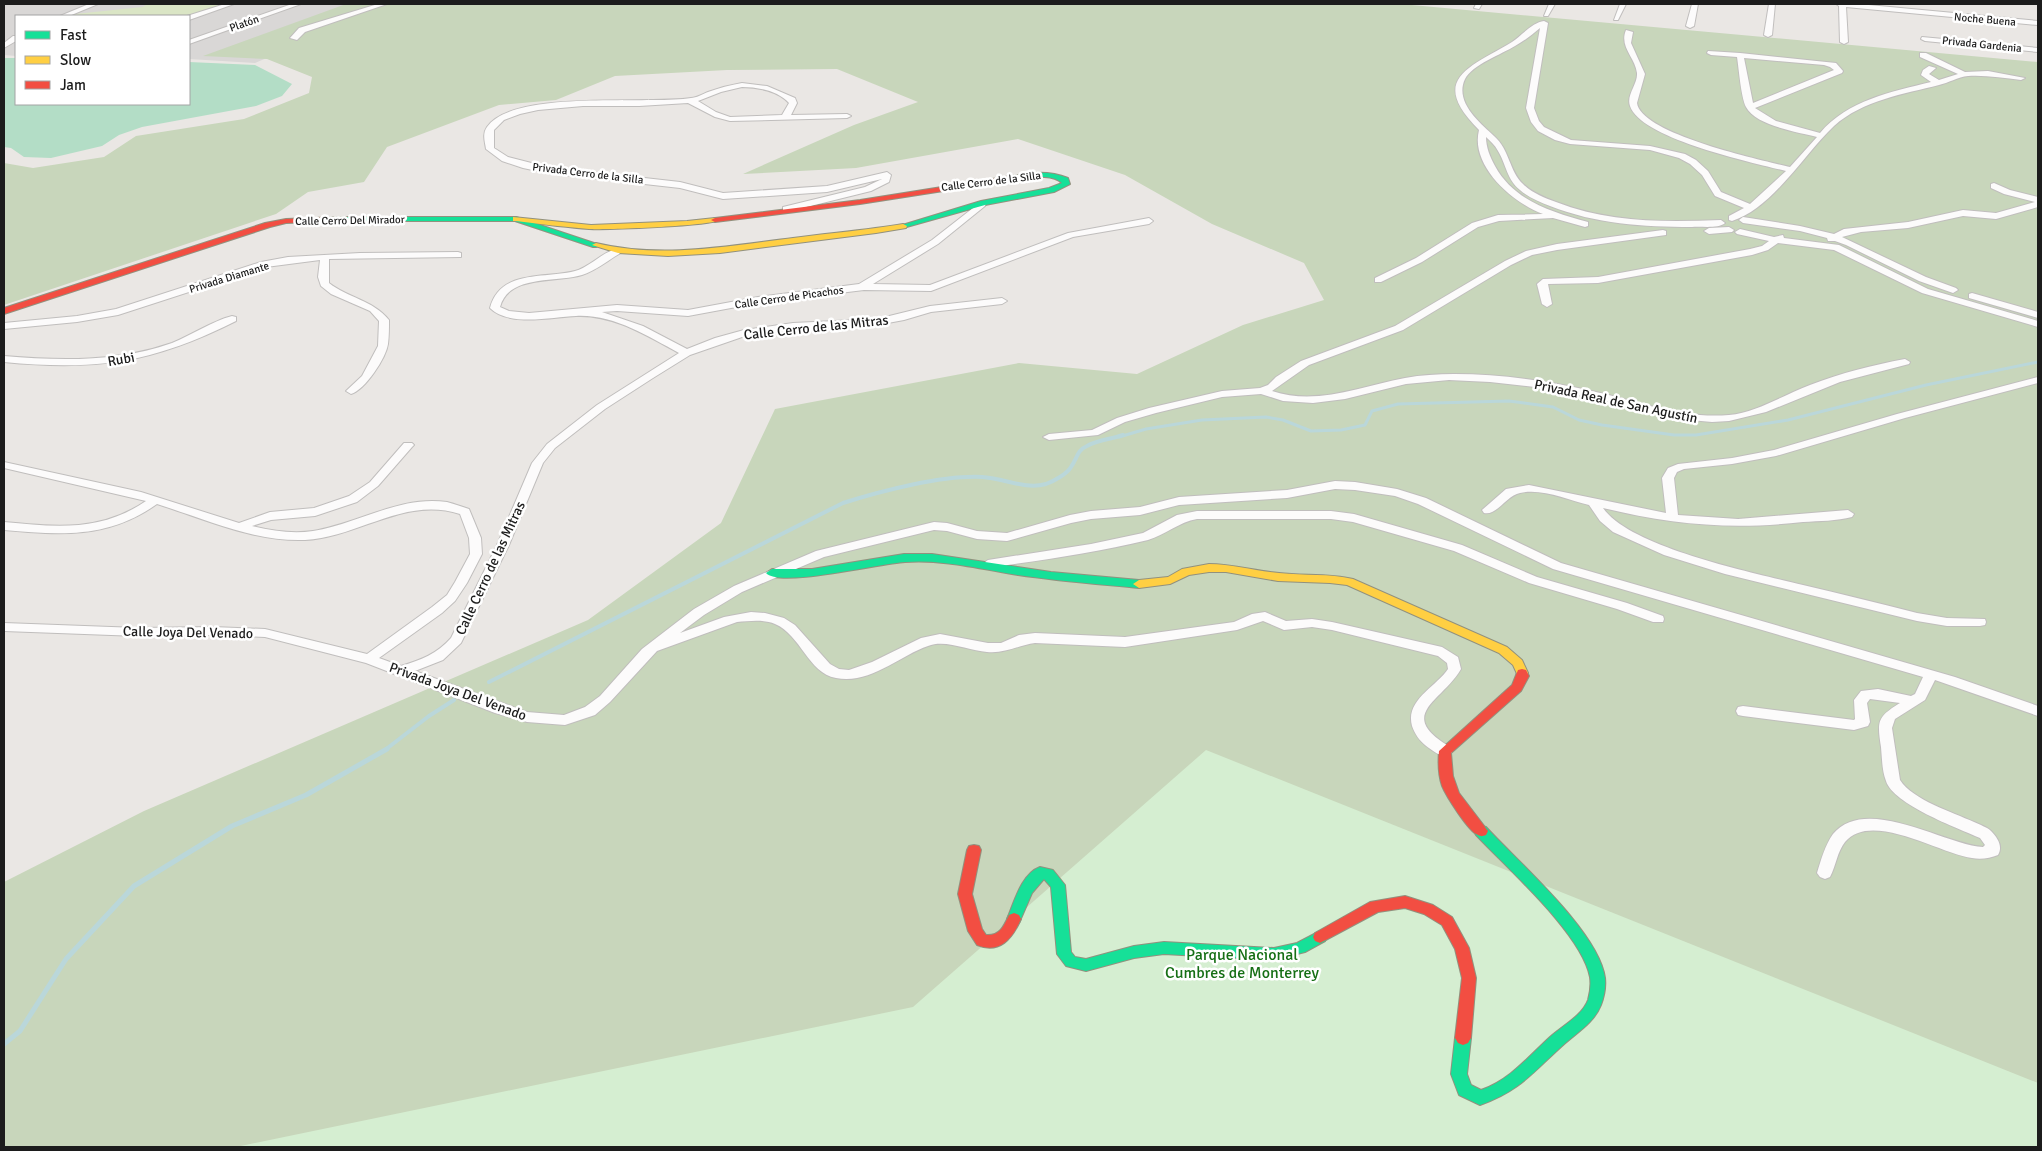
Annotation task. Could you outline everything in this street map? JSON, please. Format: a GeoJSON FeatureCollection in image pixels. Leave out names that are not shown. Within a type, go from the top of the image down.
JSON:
{"type":"FeatureCollection","features":[{"type":"Feature","properties":{"kind":"street"},"geometry":{"type":"LineString","coordinates":[[66,15],[96,4]]}},
{"type":"Feature","properties":{"kind":"street"},"geometry":{"type":"LineString","coordinates":[[190,18],[232,4]]}},
{"type":"Feature","properties":{"kind":"street","name":"Platón"},"geometry":{"type":"LineString","coordinates":[[190,42],[298,4]]}},
{"type":"Feature","properties":{"kind":"street"},"geometry":{"type":"LineString","coordinates":[[294,38],[302,30],[384,4]]}},
{"type":"Feature","properties":{"kind":"street"},"geometry":{"type":"LineString","coordinates":[[1546,16],[1552,4]]}},
{"type":"Feature","properties":{"kind":"street"},"geometry":{"type":"LineString","coordinates":[[1616,19],[1623,4]]}},
{"type":"Feature","properties":{"kind":"street"},"geometry":{"type":"LineString","coordinates":[[1690,26],[1695,4]]}},
{"type":"Feature","properties":{"kind":"street"},"geometry":{"type":"LineString","coordinates":[[1768,35],[1772,4]]}},
{"type":"Feature","properties":{"kind":"street"},"geometry":{"type":"LineString","coordinates":[[1841,4],[1844,42]]}},
{"type":"Feature","properties":{"kind":"street","name":"Noche Buena"},"geometry":{"type":"LineString","coordinates":[[1841,4],[2038,23]]}},
{"type":"Feature","properties":{"kind":"street"},"geometry":{"type":"LineString","coordinates":[[1927,13],[1934,4]]}},
{"type":"Feature","properties":{"kind":"street"},"geometry":{"type":"LineString","coordinates":[[1729,230],[1720,223],[1650,224],[1613,221],[1586,216],[1560,208],[1532,195],[1518,184],[1509,172],[1505,155],[1498,143],[1482,131],[1463,106],[1457,90],[1461,79],[1474,68],[1519,42],[1541,23],[1544,23],[1530,108],[1535,122],[1541,129],[1570,142],[1650,148],[1682,156],[1693,162],[1704,173],[1718,194],[1732,201],[1752,206]]}},
{"type":"Feature","properties":{"kind":"street"},"geometry":{"type":"LineString","coordinates":[[1629,32],[1626,38],[1628,47],[1638,63],[1642,76],[1635,94],[1634,107],[1639,117],[1670,135],[1792,170]]}},
{"type":"Feature","properties":{"kind":"street","name":"Privada Gardenia"},"geometry":{"type":"LineString","coordinates":[[1932,64],[1923,52],[1925,37],[2038,50]]}},
{"type":"Feature","properties":{"kind":"street"},"geometry":{"type":"LineString","coordinates":[[4,46],[15,39]]}},
{"type":"Feature","properties":{"kind":"street"},"geometry":{"type":"LineString","coordinates":[[1711,53],[1824,63],[1833,65],[1839,71],[1750,107]]}},
{"type":"Feature","properties":{"kind":"street"},"geometry":{"type":"LineString","coordinates":[[1740,55],[1750,107],[1755,113],[1765,119],[1820,135]]}},
{"type":"Feature","properties":{"kind":"street"},"geometry":{"type":"LineString","coordinates":[[1932,64],[1964,74],[1988,74],[2021,78]]}},
{"type":"Feature","properties":{"kind":"street"},"geometry":{"type":"LineString","coordinates":[[1932,64],[1955,78]]}},
{"type":"Feature","properties":{"kind":"street"},"geometry":{"type":"LineString","coordinates":[[1932,64],[1925,75],[1939,83]]}},
{"type":"Feature","properties":{"kind":"street"},"geometry":{"type":"LineString","coordinates":[[1732,218],[1752,206],[1792,170],[1820,135],[1854,109],[1887,95],[1939,83],[1964,74]]}},
{"type":"Feature","properties":{"kind":"street"},"geometry":{"type":"LineString","coordinates":[[691,101],[735,86],[757,84],[792,100],[785,118]]}},
{"type":"Feature","properties":{"kind":"street"},"geometry":{"type":"LineString","coordinates":[[691,101],[719,117],[730,119],[846,116]]}},
{"type":"Feature","properties":{"kind":"street","name":"Privada Cerro de la Silla"},"geometry":{"type":"LineString","coordinates":[[691,101],[558,104],[530,109],[512,114],[496,122],[490,128],[488,137],[490,149],[504,159],[522,165],[547,170],[680,185],[723,196],[827,189],[887,175],[885,182],[868,189],[769,212]]}},
{"type":"Feature","properties":{"kind":"street"},"geometry":{"type":"LineString","coordinates":[[1482,131],[1480,142],[1492,172],[1510,197],[1559,217],[1585,224],[1664,233]]}},
{"type":"Feature","properties":{"kind":"street"},"geometry":{"type":"LineString","coordinates":[[1485,154],[1505,155]]}},
{"type":"Feature","properties":{"kind":"street"},"geometry":{"type":"LineString","coordinates":[[1492,172],[1509,172]]}},
{"type":"Feature","properties":{"kind":"street","name":"Calle Cerro de la Silla"},"geometry":{"type":"LineString","coordinates":[[516,219],[591,228],[619,228],[687,223],[870,201],[989,180],[1048,174],[1056,175],[1065,180],[1066,184],[1052,190],[982,204],[919,223],[891,228],[707,251],[673,253],[616,252]]}},
{"type":"Feature","properties":{"kind":"street"},"geometry":{"type":"LineString","coordinates":[[1994,186],[2038,202]]}},
{"type":"Feature","properties":{"kind":"street"},"geometry":{"type":"LineString","coordinates":[[1825,244],[1833,236],[1852,230],[1908,225],[1956,214],[1996,216],[2038,202]]}},
{"type":"Feature","properties":{"kind":"street","name":"Calle Cerro de Picachos"},"geometry":{"type":"LineString","coordinates":[[570,312],[617,308],[688,313],[758,300],[862,287],[935,242],[982,204]]}},
{"type":"Feature","properties":{"kind":"street"},"geometry":{"type":"LineString","coordinates":[[1498,218],[1507,210]]}},
{"type":"Feature","properties":{"kind":"street"},"geometry":{"type":"LineString","coordinates":[[1378,280],[1419,260],[1475,225],[1498,218],[1559,217]]}},
{"type":"Feature","properties":{"kind":"street"},"geometry":{"type":"LineString","coordinates":[[1720,223],[1724,219],[1732,218],[1833,236],[1938,286],[2035,319]]}},
{"type":"Feature","properties":{"kind":"street","name":"Calle Cerro Del Mirador"},"geometry":{"type":"LineString","coordinates":[[4,311],[286,221],[320,219],[516,219],[616,252]]}},
{"type":"Feature","properties":{"kind":"street"},"geometry":{"type":"LineString","coordinates":[[1740,232],[1749,231],[1752,227],[1743,220]]}},
{"type":"Feature","properties":{"kind":"street"},"geometry":{"type":"LineString","coordinates":[[862,287],[931,288],[1071,235],[1088,230],[1150,221]]}},
{"type":"Feature","properties":{"kind":"street"},"geometry":{"type":"LineString","coordinates":[[1585,224],[1595,242]]}},
{"type":"Feature","properties":{"kind":"street"},"geometry":{"type":"LineString","coordinates":[[1547,304],[1542,284],[1546,281],[1598,280],[1656,271],[1752,252],[1765,248],[1789,227]]}},
{"type":"Feature","properties":{"kind":"street"},"geometry":{"type":"LineString","coordinates":[[1049,437],[1094,433],[1121,420],[1153,410],[1222,394],[1262,391],[1272,387],[1280,379],[1306,363],[1399,328],[1508,263],[1529,253],[1557,247],[1664,233],[1729,230],[1776,240],[1825,244],[1845,250],[1925,291],[2035,319]]}},
{"type":"Feature","properties":{"kind":"street"},"geometry":{"type":"LineString","coordinates":[[616,252],[581,272],[565,277],[526,281],[508,286],[495,299],[495,308],[503,313],[518,315],[570,312],[617,319],[643,329],[686,353]]}},
{"type":"Feature","properties":{"kind":"street","name":"Privada Diamante"},"geometry":{"type":"LineString","coordinates":[[4,326],[77,319],[118,312],[264,264],[301,258],[458,255]]}},
{"type":"Feature","properties":{"kind":"street"},"geometry":{"type":"LineString","coordinates":[[325,257],[324,284],[334,292],[373,309],[384,320],[383,346],[366,378],[351,391]]}},
{"type":"Feature","properties":{"kind":"street"},"geometry":{"type":"LineString","coordinates":[[1901,280],[1904,276],[1914,275]]}},
{"type":"Feature","properties":{"kind":"street","name":"Calle Cerro de las Mitras"},"geometry":{"type":"LineString","coordinates":[[401,671],[434,660],[446,652],[456,640],[503,545],[538,463],[551,446],[600,407],[686,353],[719,340],[744,333],[793,326],[877,322],[938,308],[1002,301]]}},
{"type":"Feature","properties":{"kind":"street","name":"Rubi"},"geometry":{"type":"LineString","coordinates":[[4,359],[75,364],[109,362],[153,353],[200,336],[232,318]]}},
{"type":"Feature","properties":{"kind":"street","name":"Privada Real de San Agustín"},"geometry":{"type":"LineString","coordinates":[[1262,391],[1284,398],[1319,399],[1407,381],[1454,377],[1553,386],[1676,416],[1706,419],[1730,418],[1764,410],[1811,388],[1848,375],[1905,362]]}},
{"type":"Feature","properties":{"kind":"street"},"geometry":{"type":"LineString","coordinates":[[1673,519],[1668,478],[1672,470],[1682,466],[1732,461],[1776,453],[1901,416],[2038,380]]}},
{"type":"Feature","properties":{"kind":"street"},"geometry":{"type":"LineString","coordinates":[[241,526],[270,516],[315,512],[353,499],[374,484],[408,445]]}},
{"type":"Feature","properties":{"kind":"street"},"geometry":{"type":"LineString","coordinates":[[4,465],[156,500],[267,533],[290,536],[318,534],[417,506],[436,504],[453,506],[465,512],[475,538],[476,554],[451,598],[370,659]]}},
{"type":"Feature","properties":{"kind":"street"},"geometry":{"type":"LineString","coordinates":[[648,652],[699,612],[738,589],[772,573],[820,554],[926,527],[947,527],[976,535],[1007,537],[1070,519],[1091,515],[1140,511],[1179,501],[1258,497],[1287,494],[1335,485],[1355,486],[1422,501],[1557,566],[1931,675],[2038,711]]}},
{"type":"Feature","properties":{"kind":"street"},"geometry":{"type":"LineString","coordinates":[[1488,510],[1509,491],[1523,488],[1538,489],[1673,519],[1724,523],[1848,514]]}},
{"type":"Feature","properties":{"kind":"street"},"geometry":{"type":"LineString","coordinates":[[4,526],[45,530],[90,529],[125,520],[142,511],[156,500]]}},
{"type":"Feature","properties":{"kind":"street"},"geometry":{"type":"LineString","coordinates":[[1592,502],[1604,518],[1617,528],[1668,552],[1724,570],[1917,617],[1947,622],[1980,622]]}},
{"type":"Feature","properties":{"kind":"street"},"geometry":{"type":"LineString","coordinates":[[980,565],[1091,548],[1147,536],[1181,518],[1197,515],[1331,515],[1354,518],[1458,548],[1533,580],[1622,606],[1658,619]]}},
{"type":"Feature","properties":{"kind":"street"},"geometry":{"type":"LineString","coordinates":[[772,573],[812,573],[904,558],[932,558],[1135,585],[1153,584],[1170,580],[1186,572],[1208,568],[1226,568],[1278,576],[1349,582],[1503,650],[1518,663],[1523,676],[1517,688],[1445,751],[1443,770],[1447,785],[1457,803],[1574,932],[1592,959],[1600,981],[1596,999],[1578,1020],[1508,1086],[1493,1096],[1480,1098],[1465,1090],[1459,1074],[1469,978],[1462,948],[1447,921],[1428,909],[1405,902],[1375,906],[1300,948],[1274,954],[1164,948],[1134,952],[1103,962],[1086,965],[1071,962],[1064,954],[1058,884],[1052,876],[1044,873],[1035,875],[1028,883],[1013,926],[1004,938],[992,944],[982,942],[975,931],[965,894],[974,850]]}},
{"type":"Feature","properties":{"kind":"street"},"geometry":{"type":"LineString","coordinates":[[648,652],[709,626],[739,618],[765,616],[783,621],[798,634],[822,666],[835,674],[849,675],[926,641],[940,639],[988,648],[1003,647],[1019,640],[1035,638],[1125,642],[1238,626],[1257,617],[1265,616],[1284,626],[1312,623],[1332,626],[1442,652],[1451,657],[1455,664],[1452,677],[1425,698],[1419,708],[1417,719],[1420,732],[1445,751]]}},
{"type":"Feature","properties":{"kind":"street","name":"Calle Joya Del Venado"},"geometry":{"type":"LineString","coordinates":[[4,627],[138,632],[213,631],[265,633],[370,659]]}},
{"type":"Feature","properties":{"kind":"street","name":"Privada Joya Del Venado"},"geometry":{"type":"LineString","coordinates":[[370,659],[500,709],[527,717],[564,720],[590,711],[605,699],[648,652]]}},
{"type":"Feature","properties":{"kind":"street"},"geometry":{"type":"LineString","coordinates":[[1824,873],[1842,834],[1858,826],[1882,826],[1912,831],[1954,847],[1982,854],[1993,850],[1992,843],[1985,834],[1913,800],[1899,790],[1893,781],[1885,728],[1889,716],[1924,692],[1931,675]]}},
{"type":"Feature","properties":{"kind":"street"},"geometry":{"type":"LineString","coordinates":[[1743,710],[1854,725],[1863,722],[1861,701],[1862,697],[1867,694],[1880,693],[1912,701]]}},
{"type":"Feature","properties":{"kind":"shaded area"},"geometry":{"type":"Polygon","coordinates":[[[4,4],[393,4],[255,63],[190,59],[190,15],[15,15],[15,56],[4,55],[4,4]]]}},
{"type":"Feature","properties":{"kind":"green space"},"geometry":{"type":"Polygon","coordinates":[[[148,4],[225,4],[190,15],[72,15],[142,7],[148,4]]]}},
{"type":"Feature","properties":{"kind":"green space"},"geometry":{"type":"Polygon","coordinates":[[[346,4],[1401,4],[2038,62],[2038,1147],[4,1147],[4,882],[144,811],[588,620],[721,523],[775,409],[1019,363],[1137,374],[1243,325],[1324,300],[1304,263],[1212,224],[1125,175],[1018,139],[856,168],[743,174],[854,125],[918,102],[837,69],[727,70],[615,76],[556,100],[499,105],[387,147],[364,182],[308,192],[276,214],[4,305],[4,163],[33,168],[104,157],[136,136],[244,119],[309,93],[312,77],[267,59],[203,56],[346,4]]]}},
{"type":"Feature","properties":{"kind":"green space"},"geometry":{"type":"Polygon","coordinates":[[[4,58],[15,58],[15,105],[190,105],[190,62],[255,65],[292,84],[282,96],[256,106],[142,127],[119,135],[102,146],[51,158],[24,157],[11,148],[4,147],[4,58]]]}},
{"type":"Feature","properties":{"kind":"green space","name":"Parque Nacional Cumbres de Monterrey"},"geometry":{"type":"Polygon","coordinates":[[[1206,750],[2038,1083],[2038,1147],[236,1147],[913,1007],[1206,750]]]}},
{"type":"Feature","properties":{"kind":"waterway"},"geometry":{"type":"LineString","coordinates":[[1119,437],[1146,429],[1202,420],[1266,417],[1283,420],[1311,431],[1341,430],[1365,425],[1372,411],[1398,404],[1509,401],[1553,407],[1579,420],[1602,425],[1674,435],[1696,435],[1788,420],[1926,385],[2038,362]]}},
{"type":"Feature","properties":{"kind":"waterway"},"geometry":{"type":"LineString","coordinates":[[489,682],[843,503],[930,481],[966,477],[990,478],[1030,486],[1046,484],[1067,472],[1079,452],[1084,448],[1095,442],[1123,435]]}},
{"type":"Feature","properties":{"kind":"waterway"},"geometry":{"type":"LineString","coordinates":[[385,750],[429,716],[454,700]]}},
{"type":"Feature","properties":{"kind":"waterway"},"geometry":{"type":"LineString","coordinates":[[4,1044],[20,1031],[66,959],[134,886],[232,826],[306,795],[387,749]]}},
{"type":"Feature","properties":{"kind":"traffic: fast"},"geometry":{"type":"LineString","coordinates":[[903,226],[984,203],[1051,190],[1066,184],[1065,180],[1059,177],[1045,175],[1011,178]]}},
{"type":"Feature","properties":{"kind":"traffic: fast"},"geometry":{"type":"LineString","coordinates":[[341,219],[516,219],[596,245]]}},
{"type":"Feature","properties":{"kind":"traffic: fast"},"geometry":{"type":"LineString","coordinates":[[772,573],[812,573],[904,558],[932,558],[1051,576],[1139,584]]}},
{"type":"Feature","properties":{"kind":"traffic: fast"},"geometry":{"type":"LineString","coordinates":[[1463,1038],[1459,1074],[1465,1090],[1480,1098],[1502,1089],[1512,1082],[1585,1017],[1594,1005],[1598,986],[1597,975],[1589,956],[1563,918],[1481,831]]}},
{"type":"Feature","properties":{"kind":"traffic: fast"},"geometry":{"type":"LineString","coordinates":[[1014,919],[1027,889],[1040,873],[1048,874],[1058,885],[1064,954],[1071,962],[1086,965],[1134,952],[1164,948],[1274,954],[1300,948],[1320,937]]}},
{"type":"Feature","properties":{"kind":"traffic: slow"},"geometry":{"type":"LineString","coordinates":[[516,219],[591,227],[715,220]]}},
{"type":"Feature","properties":{"kind":"traffic: slow"},"geometry":{"type":"LineString","coordinates":[[596,245],[618,251],[668,254],[694,253],[903,226]]}},
{"type":"Feature","properties":{"kind":"traffic: slow"},"geometry":{"type":"LineString","coordinates":[[1139,584],[1170,580],[1186,572],[1209,568],[1226,568],[1278,577],[1330,579],[1349,582],[1503,650],[1518,663],[1522,673]]}},
{"type":"Feature","properties":{"kind":"traffic: jam"},"geometry":{"type":"LineString","coordinates":[[715,220],[860,202],[1011,178]]}},
{"type":"Feature","properties":{"kind":"traffic: jam"},"geometry":{"type":"LineString","coordinates":[[4,311],[268,225],[286,221],[341,219]]}},
{"type":"Feature","properties":{"kind":"traffic: jam"},"geometry":{"type":"LineString","coordinates":[[1481,831],[1458,804],[1453,795],[1446,776],[1445,751],[1517,688],[1523,676],[1522,673]]}},
{"type":"Feature","properties":{"kind":"traffic: jam"},"geometry":{"type":"LineString","coordinates":[[974,850],[965,894],[975,931],[982,941],[999,940],[1009,930],[1014,919]]}},
{"type":"Feature","properties":{"kind":"traffic: jam"},"geometry":{"type":"LineString","coordinates":[[1320,937],[1375,906],[1405,902],[1428,909],[1447,921],[1462,948],[1469,978],[1463,1038]]}}]}
